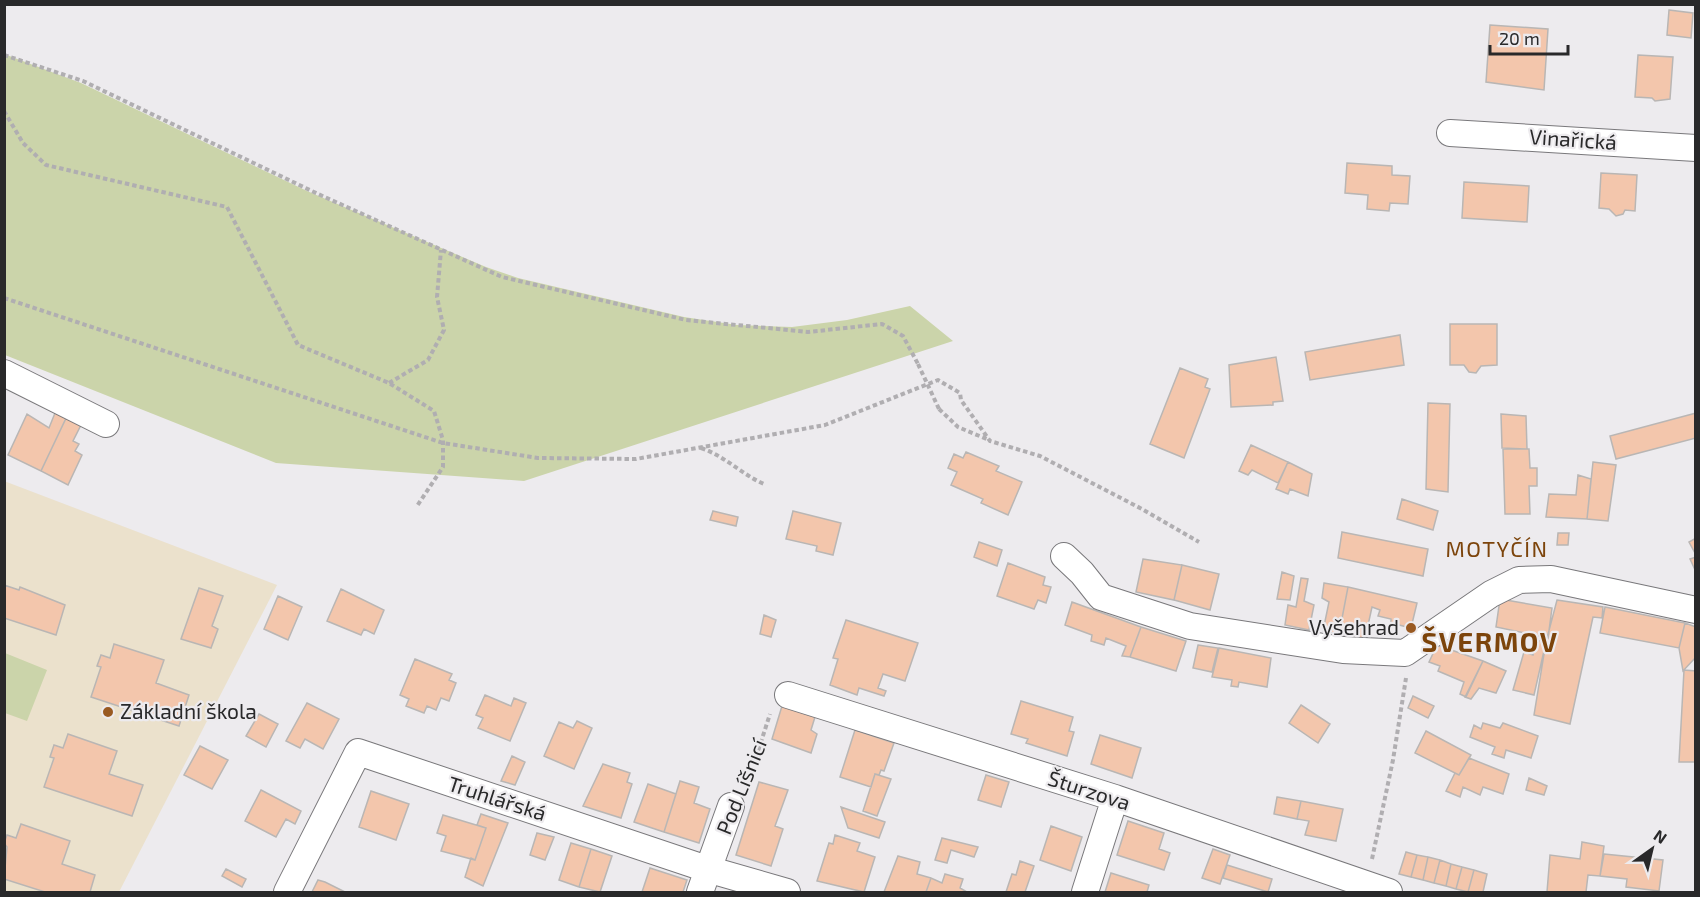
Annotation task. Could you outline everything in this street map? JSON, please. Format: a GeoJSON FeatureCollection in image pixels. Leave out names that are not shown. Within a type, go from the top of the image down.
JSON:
{"type":"FeatureCollection","features":[{"type":"Feature","properties":{"kind":"street","name":"Vinařická"},"geometry":{"type":"LineString","coordinates":[[1450,133],[1695,148]]}},
{"type":"Feature","properties":{"kind":"street"},"geometry":{"type":"LineString","coordinates":[[4,373],[106,424]]}},
{"type":"Feature","properties":{"kind":"street"},"geometry":{"type":"LineString","coordinates":[[1064,556],[1082,573],[1101,597],[1190,626],[1343,650],[1405,653],[1491,594],[1519,580],[1551,579],[1695,610]]}},
{"type":"Feature","properties":{"kind":"street","name":"Šturzova"},"geometry":{"type":"LineString","coordinates":[[788,694],[1115,798],[1389,892]]}},
{"type":"Feature","properties":{"kind":"street","name":"Truhlářská"},"geometry":{"type":"LineString","coordinates":[[288,892],[358,752],[704,881],[786,892]]}},
{"type":"Feature","properties":{"kind":"street"},"geometry":{"type":"LineString","coordinates":[[1084,892],[1115,798]]}},
{"type":"Feature","properties":{"kind":"street","name":"Pod Líšnicí"},"geometry":{"type":"LineString","coordinates":[[704,881],[731,806]]}},
{"type":"Feature","properties":{"kind":"path"},"geometry":{"type":"LineString","coordinates":[[4,55],[83,81],[502,277],[686,320],[808,332],[882,324],[903,336],[939,409],[958,427],[990,441],[1040,456],[1142,509],[1199,542]]}},
{"type":"Feature","properties":{"kind":"path"},"geometry":{"type":"LineString","coordinates":[[4,111],[23,143],[46,165],[227,207],[298,345],[388,383],[434,411],[443,443],[444,467],[417,506]]}},
{"type":"Feature","properties":{"kind":"path"},"geometry":{"type":"LineString","coordinates":[[388,383],[428,360],[444,330],[437,297],[441,250]]}},
{"type":"Feature","properties":{"kind":"path"},"geometry":{"type":"LineString","coordinates":[[4,298],[443,443],[538,458],[636,459],[825,424],[938,380],[960,393],[961,400],[990,441]]}},
{"type":"Feature","properties":{"kind":"path"},"geometry":{"type":"LineString","coordinates":[[700,447],[721,455],[748,477],[764,484]]}},
{"type":"Feature","properties":{"kind":"path"},"geometry":{"type":"LineString","coordinates":[[1365,884],[1393,760],[1407,666],[1405,653]]}},
{"type":"Feature","properties":{"kind":"path","name":"Pod Líšnicí"},"geometry":{"type":"LineString","coordinates":[[731,806],[740,787],[750,776],[777,691],[788,694]]}},
{"type":"Feature","properties":{"kind":"shaded area","name":"Základní škola"},"geometry":{"type":"Polygon","coordinates":[[[4,481],[277,585],[119,892],[5,892],[4,481]]]}},
{"type":"Feature","properties":{"kind":"green space"},"geometry":{"type":"Polygon","coordinates":[[[4,54],[81,83],[307,191],[486,267],[518,278],[684,317],[737,325],[792,327],[847,320],[910,306],[953,341],[524,481],[276,463],[5,355],[4,54]]]}},
{"type":"Feature","properties":{"kind":"green space"},"geometry":{"type":"Polygon","coordinates":[[[5,653],[47,670],[27,721],[5,713],[5,653]]]}},
{"type":"Feature","properties":{"kind":"building"},"geometry":{"type":"Polygon","coordinates":[[[1669,10],[1693,13],[1691,38],[1667,35],[1669,10]]]}},
{"type":"Feature","properties":{"kind":"building"},"geometry":{"type":"Polygon","coordinates":[[[1490,25],[1548,29],[1544,90],[1486,82],[1490,25]]]}},
{"type":"Feature","properties":{"kind":"building"},"geometry":{"type":"Polygon","coordinates":[[[1638,55],[1673,57],[1670,99],[1655,101],[1652,98],[1635,97],[1638,55]]]}},
{"type":"Feature","properties":{"kind":"building"},"geometry":{"type":"Polygon","coordinates":[[[1347,163],[1392,166],[1392,175],[1410,176],[1408,204],[1390,203],[1389,211],[1367,209],[1368,195],[1345,193],[1347,163]]]}},
{"type":"Feature","properties":{"kind":"building"},"geometry":{"type":"Polygon","coordinates":[[[1601,173],[1637,175],[1635,211],[1625,210],[1623,214],[1616,216],[1609,209],[1599,208],[1601,173]]]}},
{"type":"Feature","properties":{"kind":"building"},"geometry":{"type":"Polygon","coordinates":[[[1464,182],[1529,186],[1527,222],[1462,218],[1464,182]]]}},
{"type":"Feature","properties":{"kind":"building"},"geometry":{"type":"Polygon","coordinates":[[[1450,324],[1497,324],[1497,365],[1481,366],[1476,373],[1469,372],[1464,365],[1450,365],[1450,324]]]}},
{"type":"Feature","properties":{"kind":"building"},"geometry":{"type":"Polygon","coordinates":[[[1400,335],[1404,365],[1310,380],[1305,352],[1400,335]]]}},
{"type":"Feature","properties":{"kind":"building"},"geometry":{"type":"Polygon","coordinates":[[[1276,357],[1283,401],[1273,402],[1273,405],[1231,407],[1229,365],[1276,357]]]}},
{"type":"Feature","properties":{"kind":"building"},"geometry":{"type":"Polygon","coordinates":[[[1180,368],[1208,379],[1205,387],[1210,389],[1184,458],[1150,444],[1180,368]]]}},
{"type":"Feature","properties":{"kind":"building"},"geometry":{"type":"Polygon","coordinates":[[[1428,403],[1450,404],[1448,492],[1426,489],[1428,403]]]}},
{"type":"Feature","properties":{"kind":"building"},"geometry":{"type":"Polygon","coordinates":[[[57,408],[68,414],[41,471],[8,455],[27,414],[49,428],[57,408]]]}},
{"type":"Feature","properties":{"kind":"building"},"geometry":{"type":"Polygon","coordinates":[[[1696,413],[1696,438],[1616,459],[1610,436],[1696,413]]]}},
{"type":"Feature","properties":{"kind":"building"},"geometry":{"type":"Polygon","coordinates":[[[68,414],[83,421],[73,441],[79,444],[75,451],[82,455],[68,485],[41,471],[68,414]]]}},
{"type":"Feature","properties":{"kind":"building"},"geometry":{"type":"Polygon","coordinates":[[[1501,414],[1526,416],[1527,449],[1502,448],[1501,414]]]}},
{"type":"Feature","properties":{"kind":"building"},"geometry":{"type":"Polygon","coordinates":[[[1251,445],[1288,462],[1278,483],[1252,470],[1248,475],[1239,471],[1251,445]]]}},
{"type":"Feature","properties":{"kind":"building"},"geometry":{"type":"Polygon","coordinates":[[[1503,449],[1529,449],[1530,468],[1537,468],[1537,486],[1529,486],[1530,514],[1505,514],[1503,449]]]}},
{"type":"Feature","properties":{"kind":"building"},"geometry":{"type":"Polygon","coordinates":[[[966,452],[999,466],[996,471],[1022,482],[1008,515],[981,503],[983,499],[951,485],[957,472],[948,468],[954,454],[963,458],[966,452]]]}},
{"type":"Feature","properties":{"kind":"building"},"geometry":{"type":"Polygon","coordinates":[[[1288,462],[1312,474],[1308,496],[1290,489],[1288,494],[1276,489],[1288,462]]]}},
{"type":"Feature","properties":{"kind":"building"},"geometry":{"type":"Polygon","coordinates":[[[1593,462],[1616,465],[1608,521],[1587,519],[1593,462]]]}},
{"type":"Feature","properties":{"kind":"building"},"geometry":{"type":"Polygon","coordinates":[[[1578,475],[1591,479],[1587,519],[1546,517],[1549,494],[1576,495],[1578,475]]]}},
{"type":"Feature","properties":{"kind":"building"},"geometry":{"type":"Polygon","coordinates":[[[1402,499],[1438,511],[1433,530],[1397,519],[1402,499]]]}},
{"type":"Feature","properties":{"kind":"building"},"geometry":{"type":"Polygon","coordinates":[[[713,511],[738,517],[736,526],[710,520],[713,511]]]}},
{"type":"Feature","properties":{"kind":"building"},"geometry":{"type":"Polygon","coordinates":[[[793,511],[841,523],[833,555],[816,551],[817,546],[786,539],[793,511]]]}},
{"type":"Feature","properties":{"kind":"building"},"geometry":{"type":"Polygon","coordinates":[[[1342,532],[1428,549],[1423,576],[1338,558],[1342,532]]]}},
{"type":"Feature","properties":{"kind":"building"},"geometry":{"type":"Polygon","coordinates":[[[1558,533],[1569,533],[1568,545],[1557,545],[1558,533]]]}},
{"type":"Feature","properties":{"kind":"building"},"geometry":{"type":"Polygon","coordinates":[[[1696,538],[1696,555],[1689,542],[1696,538]]]}},
{"type":"Feature","properties":{"kind":"building"},"geometry":{"type":"Polygon","coordinates":[[[979,542],[1002,550],[997,566],[974,557],[979,542]]]}},
{"type":"Feature","properties":{"kind":"building"},"geometry":{"type":"Polygon","coordinates":[[[1696,557],[1696,572],[1690,559],[1696,557]]]}},
{"type":"Feature","properties":{"kind":"building"},"geometry":{"type":"Polygon","coordinates":[[[1143,559],[1182,565],[1174,600],[1136,592],[1143,559]]]}},
{"type":"Feature","properties":{"kind":"building"},"geometry":{"type":"Polygon","coordinates":[[[1008,563],[1045,577],[1043,585],[1051,587],[1046,603],[1038,600],[1034,609],[997,596],[1008,563]]]}},
{"type":"Feature","properties":{"kind":"building"},"geometry":{"type":"Polygon","coordinates":[[[1182,565],[1219,574],[1210,610],[1174,600],[1182,565]]]}},
{"type":"Feature","properties":{"kind":"building"},"geometry":{"type":"Polygon","coordinates":[[[1282,572],[1294,576],[1290,600],[1277,599],[1282,572]]]}},
{"type":"Feature","properties":{"kind":"building"},"geometry":{"type":"Polygon","coordinates":[[[1301,578],[1308,579],[1304,601],[1314,605],[1309,630],[1285,625],[1288,605],[1296,607],[1301,578]]]}},
{"type":"Feature","properties":{"kind":"building"},"geometry":{"type":"Polygon","coordinates":[[[1324,583],[1348,587],[1339,634],[1323,631],[1329,602],[1322,598],[1324,583]]]}},
{"type":"Feature","properties":{"kind":"building"},"geometry":{"type":"Polygon","coordinates":[[[4,585],[19,590],[20,587],[65,605],[56,635],[4,618],[4,585]]]}},
{"type":"Feature","properties":{"kind":"building"},"geometry":{"type":"Polygon","coordinates":[[[1348,587],[1417,603],[1411,628],[1391,623],[1391,619],[1378,616],[1380,610],[1372,607],[1365,639],[1339,634],[1348,587]]]}},
{"type":"Feature","properties":{"kind":"building"},"geometry":{"type":"Polygon","coordinates":[[[199,588],[223,596],[212,626],[218,629],[211,648],[181,639],[199,588]]]}},
{"type":"Feature","properties":{"kind":"building"},"geometry":{"type":"Polygon","coordinates":[[[341,589],[384,610],[374,634],[364,629],[361,635],[327,621],[341,589]]]}},
{"type":"Feature","properties":{"kind":"building"},"geometry":{"type":"Polygon","coordinates":[[[278,596],[302,607],[288,640],[264,629],[278,596]]]}},
{"type":"Feature","properties":{"kind":"building"},"geometry":{"type":"Polygon","coordinates":[[[1500,599],[1552,608],[1548,638],[1496,627],[1500,599]]]}},
{"type":"Feature","properties":{"kind":"building"},"geometry":{"type":"Polygon","coordinates":[[[1557,600],[1603,607],[1602,618],[1593,617],[1570,724],[1534,715],[1546,642],[1557,600]]]}},
{"type":"Feature","properties":{"kind":"building"},"geometry":{"type":"Polygon","coordinates":[[[1072,602],[1141,627],[1130,657],[1122,656],[1126,646],[1106,638],[1104,645],[1091,641],[1092,635],[1065,625],[1072,602]]]}},
{"type":"Feature","properties":{"kind":"building"},"geometry":{"type":"Polygon","coordinates":[[[1605,607],[1685,623],[1679,648],[1600,633],[1605,607]]]}},
{"type":"Feature","properties":{"kind":"building"},"geometry":{"type":"Polygon","coordinates":[[[764,615],[776,620],[771,637],[760,634],[764,615]]]}},
{"type":"Feature","properties":{"kind":"building"},"geometry":{"type":"Polygon","coordinates":[[[846,620],[918,643],[905,681],[883,674],[878,688],[886,691],[884,696],[859,688],[857,695],[830,685],[838,659],[833,658],[846,620]]]}},
{"type":"Feature","properties":{"kind":"building"},"geometry":{"type":"Polygon","coordinates":[[[1685,623],[1696,627],[1696,657],[1683,671],[1679,648],[1685,623]]]}},
{"type":"Feature","properties":{"kind":"building"},"geometry":{"type":"Polygon","coordinates":[[[1141,627],[1186,641],[1176,671],[1130,657],[1141,627]]]}},
{"type":"Feature","properties":{"kind":"building"},"geometry":{"type":"Polygon","coordinates":[[[1536,640],[1546,642],[1534,695],[1513,690],[1524,652],[1533,655],[1536,640]]]}},
{"type":"Feature","properties":{"kind":"building"},"geometry":{"type":"Polygon","coordinates":[[[114,644],[164,660],[156,683],[189,695],[179,726],[91,697],[101,667],[97,666],[101,655],[110,658],[114,644]]]}},
{"type":"Feature","properties":{"kind":"building"},"geometry":{"type":"Polygon","coordinates":[[[1198,645],[1218,648],[1212,672],[1193,668],[1198,645]]]}},
{"type":"Feature","properties":{"kind":"building"},"geometry":{"type":"Polygon","coordinates":[[[1437,645],[1483,661],[1466,697],[1460,694],[1464,682],[1438,671],[1440,666],[1429,662],[1437,645]]]}},
{"type":"Feature","properties":{"kind":"building"},"geometry":{"type":"Polygon","coordinates":[[[1219,648],[1271,658],[1267,687],[1239,682],[1238,687],[1231,686],[1232,680],[1212,677],[1219,648]]]}},
{"type":"Feature","properties":{"kind":"building"},"geometry":{"type":"Polygon","coordinates":[[[415,659],[452,674],[449,680],[456,683],[449,701],[441,698],[436,710],[427,706],[424,713],[406,706],[409,699],[400,695],[415,659]]]}},
{"type":"Feature","properties":{"kind":"building"},"geometry":{"type":"Polygon","coordinates":[[[1483,661],[1506,671],[1496,693],[1479,688],[1471,699],[1465,697],[1483,661]]]}},
{"type":"Feature","properties":{"kind":"building"},"geometry":{"type":"Polygon","coordinates":[[[1684,670],[1696,671],[1696,762],[1679,762],[1684,670]]]}},
{"type":"Feature","properties":{"kind":"building"},"geometry":{"type":"Polygon","coordinates":[[[485,695],[511,706],[514,698],[526,703],[510,741],[478,728],[483,718],[476,715],[485,695]]]}},
{"type":"Feature","properties":{"kind":"building"},"geometry":{"type":"Polygon","coordinates":[[[1413,696],[1434,706],[1428,718],[1408,708],[1413,696]]]}},
{"type":"Feature","properties":{"kind":"building"},"geometry":{"type":"Polygon","coordinates":[[[1021,701],[1073,717],[1069,731],[1074,732],[1067,756],[1026,743],[1028,739],[1011,734],[1021,701]]]}},
{"type":"Feature","properties":{"kind":"building"},"geometry":{"type":"Polygon","coordinates":[[[307,703],[339,719],[323,749],[305,739],[300,748],[286,741],[307,703]]]}},
{"type":"Feature","properties":{"kind":"building"},"geometry":{"type":"Polygon","coordinates":[[[1301,705],[1330,724],[1318,743],[1289,723],[1301,705]]]}},
{"type":"Feature","properties":{"kind":"building"},"geometry":{"type":"Polygon","coordinates":[[[782,706],[815,717],[811,730],[817,734],[811,753],[772,739],[782,706]]]}},
{"type":"Feature","properties":{"kind":"building"},"geometry":{"type":"Polygon","coordinates":[[[259,714],[278,724],[266,747],[246,736],[259,714]]]}},
{"type":"Feature","properties":{"kind":"building"},"geometry":{"type":"Polygon","coordinates":[[[577,721],[592,728],[574,769],[544,756],[559,722],[573,728],[577,721]]]}},
{"type":"Feature","properties":{"kind":"building"},"geometry":{"type":"Polygon","coordinates":[[[1483,723],[1500,728],[1503,723],[1538,736],[1531,758],[1506,750],[1504,758],[1492,754],[1495,747],[1470,737],[1474,725],[1481,729],[1483,723]]]}},
{"type":"Feature","properties":{"kind":"building"},"geometry":{"type":"Polygon","coordinates":[[[855,730],[894,743],[884,771],[881,770],[879,775],[875,774],[871,787],[840,777],[855,730]]]}},
{"type":"Feature","properties":{"kind":"building"},"geometry":{"type":"Polygon","coordinates":[[[1426,731],[1471,755],[1459,775],[1415,753],[1426,731]]]}},
{"type":"Feature","properties":{"kind":"building"},"geometry":{"type":"Polygon","coordinates":[[[68,734],[117,751],[109,774],[143,785],[132,816],[44,787],[54,758],[50,757],[54,745],[63,748],[68,734]]]}},
{"type":"Feature","properties":{"kind":"building"},"geometry":{"type":"Polygon","coordinates":[[[1100,735],[1141,748],[1132,778],[1091,764],[1100,735]]]}},
{"type":"Feature","properties":{"kind":"building"},"geometry":{"type":"Polygon","coordinates":[[[200,746],[228,760],[212,789],[184,775],[200,746]]]}},
{"type":"Feature","properties":{"kind":"building"},"geometry":{"type":"Polygon","coordinates":[[[512,756],[525,762],[515,785],[501,781],[512,756]]]}},
{"type":"Feature","properties":{"kind":"building"},"geometry":{"type":"Polygon","coordinates":[[[1469,758],[1509,774],[1503,794],[1483,787],[1480,795],[1463,787],[1460,797],[1446,791],[1455,773],[1459,775],[1469,758]]]}},
{"type":"Feature","properties":{"kind":"building"},"geometry":{"type":"Polygon","coordinates":[[[603,764],[630,773],[627,782],[632,784],[621,818],[583,806],[603,764]]]}},
{"type":"Feature","properties":{"kind":"building"},"geometry":{"type":"Polygon","coordinates":[[[875,774],[891,779],[877,816],[863,811],[875,774]]]}},
{"type":"Feature","properties":{"kind":"building"},"geometry":{"type":"Polygon","coordinates":[[[986,775],[1009,782],[1001,807],[978,800],[986,775]]]}},
{"type":"Feature","properties":{"kind":"building"},"geometry":{"type":"Polygon","coordinates":[[[1529,778],[1547,786],[1544,795],[1526,790],[1529,778]]]}},
{"type":"Feature","properties":{"kind":"building"},"geometry":{"type":"Polygon","coordinates":[[[680,781],[699,787],[694,803],[710,809],[699,843],[664,832],[680,781]]]}},
{"type":"Feature","properties":{"kind":"building"},"geometry":{"type":"Polygon","coordinates":[[[759,782],[788,790],[775,826],[783,829],[771,866],[736,855],[759,782]]]}},
{"type":"Feature","properties":{"kind":"building"},"geometry":{"type":"Polygon","coordinates":[[[648,784],[676,794],[664,832],[634,822],[648,784]]]}},
{"type":"Feature","properties":{"kind":"building"},"geometry":{"type":"Polygon","coordinates":[[[261,790],[301,811],[295,824],[286,819],[276,837],[245,821],[261,790]]]}},
{"type":"Feature","properties":{"kind":"building"},"geometry":{"type":"Polygon","coordinates":[[[371,791],[409,804],[396,840],[359,827],[371,791]]]}},
{"type":"Feature","properties":{"kind":"building"},"geometry":{"type":"Polygon","coordinates":[[[1277,797],[1301,801],[1297,819],[1274,814],[1277,797]]]}},
{"type":"Feature","properties":{"kind":"building"},"geometry":{"type":"Polygon","coordinates":[[[1301,801],[1343,809],[1336,841],[1305,835],[1309,821],[1297,819],[1301,801]]]}},
{"type":"Feature","properties":{"kind":"building"},"geometry":{"type":"Polygon","coordinates":[[[841,807],[885,822],[879,838],[848,828],[841,807]]]}},
{"type":"Feature","properties":{"kind":"building"},"geometry":{"type":"Polygon","coordinates":[[[481,814],[508,823],[483,886],[465,877],[471,858],[475,860],[486,828],[477,825],[481,814]]]}},
{"type":"Feature","properties":{"kind":"building"},"geometry":{"type":"Polygon","coordinates":[[[443,815],[486,828],[475,860],[441,851],[446,836],[437,833],[443,815]]]}},
{"type":"Feature","properties":{"kind":"building"},"geometry":{"type":"Polygon","coordinates":[[[1128,821],[1164,833],[1159,849],[1170,853],[1164,870],[1117,855],[1128,821]]]}},
{"type":"Feature","properties":{"kind":"building"},"geometry":{"type":"Polygon","coordinates":[[[21,824],[70,841],[62,864],[95,875],[90,892],[45,892],[4,879],[7,847],[4,843],[7,835],[16,838],[21,824]]]}},
{"type":"Feature","properties":{"kind":"building"},"geometry":{"type":"Polygon","coordinates":[[[1051,826],[1082,837],[1071,871],[1040,860],[1051,826]]]}},
{"type":"Feature","properties":{"kind":"building"},"geometry":{"type":"Polygon","coordinates":[[[537,833],[554,837],[545,860],[530,855],[537,833]]]}},
{"type":"Feature","properties":{"kind":"building"},"geometry":{"type":"Polygon","coordinates":[[[835,835],[860,843],[857,851],[875,857],[864,892],[817,881],[829,843],[833,844],[835,835]]]}},
{"type":"Feature","properties":{"kind":"building"},"geometry":{"type":"Polygon","coordinates":[[[942,838],[978,847],[974,857],[951,850],[947,863],[935,860],[942,838]]]}},
{"type":"Feature","properties":{"kind":"building"},"geometry":{"type":"Polygon","coordinates":[[[1582,842],[1604,846],[1600,876],[1588,875],[1586,892],[1547,892],[1550,855],[1580,859],[1582,842]]]}},
{"type":"Feature","properties":{"kind":"building"},"geometry":{"type":"Polygon","coordinates":[[[571,843],[591,849],[579,887],[559,880],[571,843]]]}},
{"type":"Feature","properties":{"kind":"building"},"geometry":{"type":"Polygon","coordinates":[[[591,849],[612,856],[600,892],[579,887],[591,849]]]}},
{"type":"Feature","properties":{"kind":"building"},"geometry":{"type":"Polygon","coordinates":[[[1213,849],[1230,855],[1220,884],[1202,878],[1213,849]]]}},
{"type":"Feature","properties":{"kind":"building"},"geometry":{"type":"Polygon","coordinates":[[[1406,852],[1417,855],[1411,877],[1399,874],[1406,852]]]}},
{"type":"Feature","properties":{"kind":"building"},"geometry":{"type":"Polygon","coordinates":[[[1604,854],[1663,860],[1659,891],[1626,887],[1627,879],[1600,876],[1604,854]]]}},
{"type":"Feature","properties":{"kind":"building"},"geometry":{"type":"Polygon","coordinates":[[[1417,855],[1428,857],[1423,880],[1411,877],[1417,855]]]}},
{"type":"Feature","properties":{"kind":"building"},"geometry":{"type":"Polygon","coordinates":[[[898,856],[920,862],[917,874],[931,878],[926,892],[884,892],[898,856]]]}},
{"type":"Feature","properties":{"kind":"building"},"geometry":{"type":"Polygon","coordinates":[[[1428,857],[1440,860],[1434,883],[1423,880],[1428,857]]]}},
{"type":"Feature","properties":{"kind":"building"},"geometry":{"type":"Polygon","coordinates":[[[1440,860],[1451,864],[1446,886],[1434,883],[1440,860]]]}},
{"type":"Feature","properties":{"kind":"building"},"geometry":{"type":"Polygon","coordinates":[[[1020,861],[1034,866],[1025,892],[1006,892],[1012,874],[1016,875],[1020,861]]]}},
{"type":"Feature","properties":{"kind":"building"},"geometry":{"type":"Polygon","coordinates":[[[1451,864],[1462,867],[1456,889],[1446,886],[1451,864]]]}},
{"type":"Feature","properties":{"kind":"building"},"geometry":{"type":"Polygon","coordinates":[[[1227,865],[1272,879],[1268,892],[1223,878],[1227,865]]]}},
{"type":"Feature","properties":{"kind":"building"},"geometry":{"type":"Polygon","coordinates":[[[1462,867],[1474,870],[1468,892],[1456,889],[1462,867]]]}},
{"type":"Feature","properties":{"kind":"building"},"geometry":{"type":"Polygon","coordinates":[[[650,868],[687,880],[683,892],[642,892],[650,868]]]}},
{"type":"Feature","properties":{"kind":"building"},"geometry":{"type":"Polygon","coordinates":[[[226,869],[246,879],[242,887],[222,876],[226,869]]]}},
{"type":"Feature","properties":{"kind":"building"},"geometry":{"type":"Polygon","coordinates":[[[1474,870],[1487,874],[1483,892],[1468,892],[1474,870]]]}},
{"type":"Feature","properties":{"kind":"building"},"geometry":{"type":"Polygon","coordinates":[[[1111,873],[1149,885],[1147,892],[1105,892],[1111,873]]]}},
{"type":"Feature","properties":{"kind":"building"},"geometry":{"type":"Polygon","coordinates":[[[945,874],[963,879],[960,888],[967,892],[926,892],[931,878],[942,883],[945,874]]]}},
{"type":"Feature","properties":{"kind":"building"},"geometry":{"type":"Polygon","coordinates":[[[318,880],[325,882],[345,892],[312,892],[318,880]]]}},
{"type":"Feature","properties":{"kind":"place","name":"Vyšehrad"},"geometry":{"type":"Point","coordinates":[1411,628]}},
{"type":"Feature","properties":{"kind":"place","name":"Základní škola"},"geometry":{"type":"Point","coordinates":[108,712]}},
{"type":"Feature","properties":{"kind":"district","name":"MOTYČÍN"},"geometry":{"type":"Point","coordinates":[1497,549]}},
{"type":"Feature","properties":{"kind":"district","name":"ŠVERMOV"},"geometry":{"type":"Point","coordinates":[1490,643]}}]}
